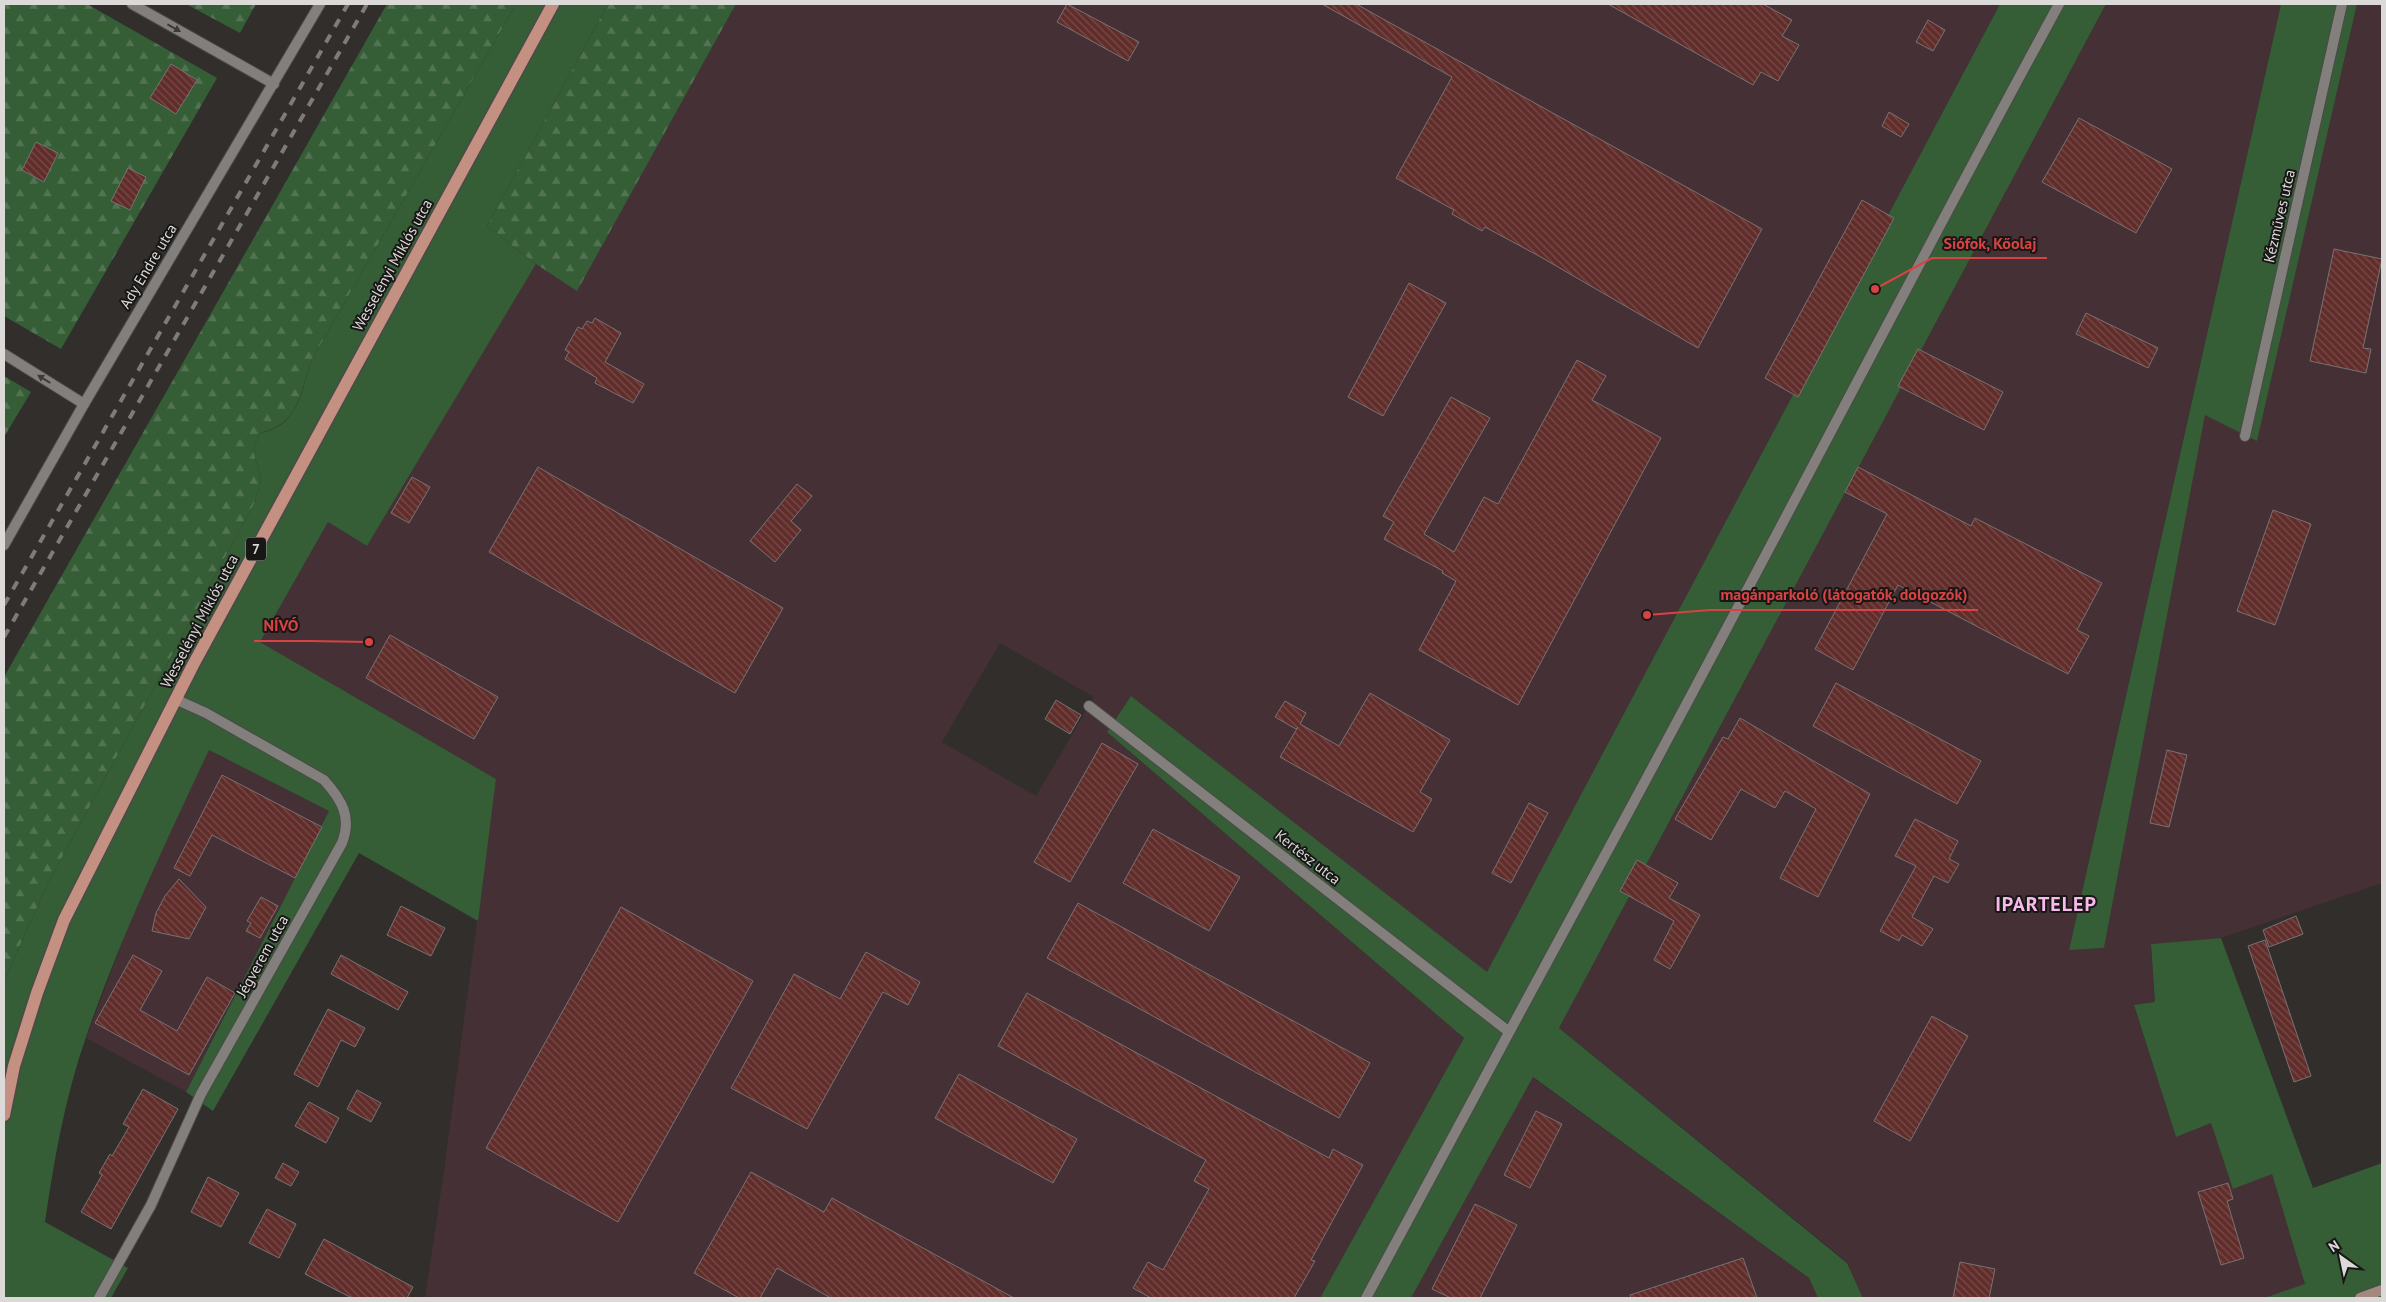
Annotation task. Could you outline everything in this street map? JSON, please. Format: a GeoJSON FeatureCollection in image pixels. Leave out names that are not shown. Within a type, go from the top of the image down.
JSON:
{"type":"FeatureCollection","features":[{"type":"Feature","properties":{"kind":"main road","name":"Wesselényi Miklós utca"},"geometry":{"type":"LineString","coordinates":[[4,1114],[14,1066],[37,993],[64,920],[175,699],[553,4]]}},
{"type":"Feature","properties":{"kind":"street"},"geometry":{"type":"LineString","coordinates":[[132,4],[274,84]]}},
{"type":"Feature","properties":{"kind":"street","name":"Ady Endre utca"},"geometry":{"type":"LineString","coordinates":[[4,545],[84,404],[320,4]]}},
{"type":"Feature","properties":{"kind":"street"},"geometry":{"type":"LineString","coordinates":[[1366,1298],[1508,1031],[1628,813],[1942,219],[2060,4]]}},
{"type":"Feature","properties":{"kind":"street","name":"Kézműves utca"},"geometry":{"type":"LineString","coordinates":[[2245,436],[2342,4]]}},
{"type":"Feature","properties":{"kind":"street"},"geometry":{"type":"LineString","coordinates":[[4,354],[84,404]]}},
{"type":"Feature","properties":{"kind":"street","name":"Jégverem utca"},"geometry":{"type":"LineString","coordinates":[[99,1298],[146,1214],[202,1094],[337,852],[347,830],[347,819],[341,805],[334,791],[324,780],[206,713],[175,699]]}},
{"type":"Feature","properties":{"kind":"street","name":"Kertész utca"},"geometry":{"type":"LineString","coordinates":[[1089,706],[1508,1031]]}},
{"type":"Feature","properties":{"kind":"street"},"geometry":{"type":"LineString","coordinates":[[2360,1298],[2382,1290]]}},
{"type":"Feature","properties":{"kind":"shaded area"},"geometry":{"type":"Polygon","coordinates":[[[736,4],[2000,4],[1487,973],[1131,696],[1107,732],[1464,1038],[1320,1298],[425,1298],[496,779],[260,642],[328,522],[367,546],[536,264],[577,290],[736,4]],[[1000,643],[942,742],[1036,796],[1094,697],[1000,643]]]}},
{"type":"Feature","properties":{"kind":"shaded area"},"geometry":{"type":"Polygon","coordinates":[[[2106,4],[2281,4],[2069,949],[2104,948],[2205,414],[2257,440],[2357,4],[2382,4],[2382,883],[2221,938],[2151,944],[2155,1002],[2134,1006],[2176,1136],[2211,1122],[2272,1174],[2306,1285],[2264,1298],[1863,1298],[1847,1262],[1559,1028],[2106,4]]]}},
{"type":"Feature","properties":{"kind":"shaded area"},"geometry":{"type":"Polygon","coordinates":[[[209,750],[329,811],[186,1092],[86,1038],[138,900],[209,750]]]}},
{"type":"Feature","properties":{"kind":"shaded area"},"geometry":{"type":"Polygon","coordinates":[[[1532,1077],[1809,1278],[1818,1298],[1411,1298],[1532,1077]]]}},
{"type":"Feature","properties":{"kind":"green space"},"geometry":{"type":"Polygon","coordinates":[[[4,4],[87,4],[217,78],[61,349],[4,316],[4,4]]]}},
{"type":"Feature","properties":{"kind":"green space"},"geometry":{"type":"Polygon","coordinates":[[[186,4],[256,4],[240,33],[186,4]]]}},
{"type":"Feature","properties":{"kind":"green space"},"geometry":{"type":"Polygon","coordinates":[[[387,4],[516,4],[311,361],[296,406],[283,423],[273,429],[260,433],[253,450],[261,479],[255,502],[47,885],[4,981],[4,677],[387,4]]]}},
{"type":"Feature","properties":{"kind":"green space"},"geometry":{"type":"Polygon","coordinates":[[[516,4],[608,4],[487,226],[536,264],[367,546],[328,522],[260,642],[496,779],[478,921],[359,853],[213,1111],[186,1092],[329,811],[209,750],[128,927],[99,1000],[72,1082],[56,1152],[48,1199],[45,1222],[128,1268],[111,1298],[4,1298],[4,981],[47,885],[255,502],[261,479],[253,450],[260,433],[273,429],[283,423],[296,406],[311,361],[516,4]]]}},
{"type":"Feature","properties":{"kind":"green space"},"geometry":{"type":"Polygon","coordinates":[[[608,4],[736,4],[577,291],[536,264],[487,226],[608,4]]]}},
{"type":"Feature","properties":{"kind":"green space"},"geometry":{"type":"Polygon","coordinates":[[[2000,4],[2106,4],[1559,1028],[1847,1263],[1863,1298],[1818,1298],[1809,1278],[1533,1077],[1411,1298],[1320,1298],[1464,1038],[1107,732],[1131,696],[1487,972],[2000,4]]]}},
{"type":"Feature","properties":{"kind":"green space"},"geometry":{"type":"Polygon","coordinates":[[[2281,4],[2357,4],[2257,441],[2205,415],[2104,948],[2069,950],[2281,4]]]}},
{"type":"Feature","properties":{"kind":"green space"},"geometry":{"type":"Polygon","coordinates":[[[4,376],[31,392],[4,437],[4,376]]]}},
{"type":"Feature","properties":{"kind":"green space"},"geometry":{"type":"Polygon","coordinates":[[[2221,938],[2313,1188],[2382,1163],[2382,1298],[2264,1298],[2305,1284],[2272,1174],[2233,1189],[2211,1123],[2176,1137],[2134,1005],[2155,1002],[2151,944],[2221,938]]]}},
{"type":"Feature","properties":{"kind":"building"},"geometry":{"type":"Polygon","coordinates":[[[1067,4],[1139,42],[1128,61],[1057,22],[1067,4]]]}},
{"type":"Feature","properties":{"kind":"building"},"geometry":{"type":"Polygon","coordinates":[[[1322,4],[1356,4],[1762,229],[1698,348],[1539,256],[1485,227],[1482,231],[1452,214],[1454,210],[1396,178],[1452,77],[1322,4]]]}},
{"type":"Feature","properties":{"kind":"building"},"geometry":{"type":"Polygon","coordinates":[[[1608,4],[1763,4],[1792,20],[1782,36],[1799,45],[1778,81],[1761,72],[1753,85],[1608,4]]]}},
{"type":"Feature","properties":{"kind":"building"},"geometry":{"type":"Polygon","coordinates":[[[1928,20],[1945,30],[1933,51],[1916,42],[1928,20]]]}},
{"type":"Feature","properties":{"kind":"building"},"geometry":{"type":"Polygon","coordinates":[[[171,64],[197,80],[176,114],[150,98],[171,64]]]}},
{"type":"Feature","properties":{"kind":"building"},"geometry":{"type":"Polygon","coordinates":[[[1889,112],[1909,124],[1901,137],[1882,126],[1889,112]]]}},
{"type":"Feature","properties":{"kind":"building"},"geometry":{"type":"Polygon","coordinates":[[[2079,118],[2172,169],[2136,233],[2042,182],[2079,118]]]}},
{"type":"Feature","properties":{"kind":"building"},"geometry":{"type":"Polygon","coordinates":[[[36,142],[58,153],[44,182],[22,170],[36,142]]]}},
{"type":"Feature","properties":{"kind":"building"},"geometry":{"type":"Polygon","coordinates":[[[128,168],[146,177],[130,210],[111,201],[128,168]]]}},
{"type":"Feature","properties":{"kind":"building"},"geometry":{"type":"Polygon","coordinates":[[[1862,200],[1894,218],[1798,397],[1765,378],[1862,200]]]}},
{"type":"Feature","properties":{"kind":"building"},"geometry":{"type":"Polygon","coordinates":[[[2334,249],[2382,259],[2363,348],[2371,349],[2366,373],[2310,361],[2334,249]]]}},
{"type":"Feature","properties":{"kind":"building"},"geometry":{"type":"Polygon","coordinates":[[[1409,283],[1446,303],[1383,416],[1348,397],[1409,283]]]}},
{"type":"Feature","properties":{"kind":"building"},"geometry":{"type":"Polygon","coordinates":[[[2086,313],[2158,348],[2148,368],[2076,334],[2086,313]]]}},
{"type":"Feature","properties":{"kind":"building"},"geometry":{"type":"Polygon","coordinates":[[[595,318],[621,333],[605,362],[644,384],[633,403],[595,383],[597,378],[565,359],[569,352],[565,350],[578,327],[582,329],[587,321],[592,323],[595,318]]]}},
{"type":"Feature","properties":{"kind":"building"},"geometry":{"type":"Polygon","coordinates":[[[1918,349],[2003,392],[1984,430],[1898,386],[1918,349]]]}},
{"type":"Feature","properties":{"kind":"building"},"geometry":{"type":"Polygon","coordinates":[[[1577,360],[1606,376],[1592,400],[1661,438],[1518,705],[1419,650],[1456,581],[1442,573],[1443,571],[1384,539],[1394,522],[1383,516],[1451,397],[1490,418],[1424,534],[1454,552],[1484,497],[1498,504],[1577,360]]]}},
{"type":"Feature","properties":{"kind":"building"},"geometry":{"type":"Polygon","coordinates":[[[538,467],[783,608],[735,693],[489,552],[538,467]]]}},
{"type":"Feature","properties":{"kind":"building"},"geometry":{"type":"Polygon","coordinates":[[[1858,467],[1971,526],[1975,518],[2102,583],[2077,630],[2089,636],[2068,674],[1898,585],[1853,670],[1815,649],[1887,514],[1845,492],[1858,467]]]}},
{"type":"Feature","properties":{"kind":"building"},"geometry":{"type":"Polygon","coordinates":[[[412,477],[430,487],[409,523],[391,513],[412,477]]]}},
{"type":"Feature","properties":{"kind":"building"},"geometry":{"type":"Polygon","coordinates":[[[797,484],[812,496],[791,521],[801,530],[775,562],[750,541],[797,484]]]}},
{"type":"Feature","properties":{"kind":"building"},"geometry":{"type":"Polygon","coordinates":[[[2273,510],[2311,524],[2275,625],[2237,611],[2273,510]]]}},
{"type":"Feature","properties":{"kind":"building"},"geometry":{"type":"Polygon","coordinates":[[[390,635],[498,697],[474,739],[366,678],[390,635]]]}},
{"type":"Feature","properties":{"kind":"building"},"geometry":{"type":"Polygon","coordinates":[[[1836,683],[1981,761],[1957,804],[1813,726],[1836,683]]]}},
{"type":"Feature","properties":{"kind":"building"},"geometry":{"type":"Polygon","coordinates":[[[1370,693],[1450,740],[1420,792],[1432,799],[1413,832],[1280,757],[1298,727],[1296,729],[1275,717],[1285,701],[1306,713],[1300,724],[1339,746],[1370,693]]]}},
{"type":"Feature","properties":{"kind":"building"},"geometry":{"type":"Polygon","coordinates":[[[1056,700],[1081,715],[1070,734],[1045,719],[1056,700]]]}},
{"type":"Feature","properties":{"kind":"building"},"geometry":{"type":"Polygon","coordinates":[[[1740,718],[1870,794],[1818,897],[1780,878],[1816,809],[1785,791],[1775,808],[1741,789],[1711,840],[1675,819],[1723,737],[1728,739],[1740,718]]]}},
{"type":"Feature","properties":{"kind":"building"},"geometry":{"type":"Polygon","coordinates":[[[1102,743],[1138,764],[1070,882],[1034,862],[1102,743]]]}},
{"type":"Feature","properties":{"kind":"building"},"geometry":{"type":"Polygon","coordinates":[[[2167,750],[2187,755],[2169,827],[2150,823],[2167,750]]]}},
{"type":"Feature","properties":{"kind":"building"},"geometry":{"type":"Polygon","coordinates":[[[222,775],[322,827],[295,878],[212,835],[190,876],[174,868],[222,775]]]}},
{"type":"Feature","properties":{"kind":"building"},"geometry":{"type":"Polygon","coordinates":[[[1529,803],[1548,813],[1511,883],[1492,873],[1529,803]]]}},
{"type":"Feature","properties":{"kind":"building"},"geometry":{"type":"Polygon","coordinates":[[[1915,819],[1958,841],[1949,859],[1959,864],[1948,883],[1934,876],[1912,917],[1933,929],[1922,946],[1902,935],[1899,941],[1880,931],[1916,866],[1895,856],[1915,819]]]}},
{"type":"Feature","properties":{"kind":"building"},"geometry":{"type":"Polygon","coordinates":[[[1153,829],[1240,877],[1209,931],[1123,883],[1153,829]]]}},
{"type":"Feature","properties":{"kind":"building"},"geometry":{"type":"Polygon","coordinates":[[[1637,860],[1678,883],[1669,898],[1700,915],[1670,969],[1654,960],[1674,921],[1620,891],[1637,860]]]}},
{"type":"Feature","properties":{"kind":"building"},"geometry":{"type":"Polygon","coordinates":[[[179,879],[206,907],[189,939],[152,931],[156,913],[165,896],[179,879]]]}},
{"type":"Feature","properties":{"kind":"building"},"geometry":{"type":"Polygon","coordinates":[[[261,897],[278,906],[260,938],[246,931],[251,923],[247,921],[261,897]]]}},
{"type":"Feature","properties":{"kind":"building"},"geometry":{"type":"Polygon","coordinates":[[[1078,903],[1370,1063],[1339,1118],[1047,958],[1078,903]]]}},
{"type":"Feature","properties":{"kind":"building"},"geometry":{"type":"Polygon","coordinates":[[[401,906],[445,928],[431,956],[387,935],[401,906]]]}},
{"type":"Feature","properties":{"kind":"building"},"geometry":{"type":"Polygon","coordinates":[[[621,907],[753,981],[618,1222],[486,1148],[621,907]]]}},
{"type":"Feature","properties":{"kind":"building"},"geometry":{"type":"Polygon","coordinates":[[[2296,916],[2303,934],[2269,947],[2263,930],[2296,916]]]}},
{"type":"Feature","properties":{"kind":"building"},"geometry":{"type":"Polygon","coordinates":[[[2265,940],[2311,1076],[2294,1082],[2248,946],[2265,940]]]}},
{"type":"Feature","properties":{"kind":"building"},"geometry":{"type":"Polygon","coordinates":[[[866,952],[920,982],[908,1005],[883,992],[807,1129],[731,1088],[794,974],[840,999],[866,952]]]}},
{"type":"Feature","properties":{"kind":"building"},"geometry":{"type":"Polygon","coordinates":[[[133,955],[162,971],[140,1010],[177,1031],[207,977],[235,993],[189,1075],[95,1023],[133,955]]]}},
{"type":"Feature","properties":{"kind":"building"},"geometry":{"type":"Polygon","coordinates":[[[341,955],[408,992],[398,1010],[331,974],[341,955]]]}},
{"type":"Feature","properties":{"kind":"building"},"geometry":{"type":"Polygon","coordinates":[[[1027,993],[1329,1158],[1333,1149],[1363,1165],[1311,1260],[1315,1261],[1294,1298],[1151,1298],[1133,1288],[1148,1262],[1163,1270],[1209,1189],[1194,1181],[1206,1160],[998,1046],[1027,993]]]}},
{"type":"Feature","properties":{"kind":"building"},"geometry":{"type":"Polygon","coordinates":[[[328,1009],[365,1028],[355,1047],[341,1040],[318,1087],[294,1074],[328,1009]]]}},
{"type":"Feature","properties":{"kind":"building"},"geometry":{"type":"Polygon","coordinates":[[[1932,1016],[1968,1036],[1910,1141],[1874,1121],[1932,1016]]]}},
{"type":"Feature","properties":{"kind":"building"},"geometry":{"type":"Polygon","coordinates":[[[959,1074],[1077,1139],[1053,1183],[935,1118],[959,1074]]]}},
{"type":"Feature","properties":{"kind":"building"},"geometry":{"type":"Polygon","coordinates":[[[143,1089],[178,1109],[111,1229],[81,1212],[102,1175],[99,1173],[110,1154],[112,1156],[129,1127],[123,1124],[143,1089]]]}},
{"type":"Feature","properties":{"kind":"building"},"geometry":{"type":"Polygon","coordinates":[[[357,1090],[381,1103],[371,1122],[347,1109],[357,1090]]]}},
{"type":"Feature","properties":{"kind":"building"},"geometry":{"type":"Polygon","coordinates":[[[309,1102],[339,1118],[326,1143],[295,1126],[309,1102]]]}},
{"type":"Feature","properties":{"kind":"building"},"geometry":{"type":"Polygon","coordinates":[[[1536,1111],[1562,1124],[1530,1188],[1504,1175],[1536,1111]]]}},
{"type":"Feature","properties":{"kind":"building"},"geometry":{"type":"Polygon","coordinates":[[[283,1163],[299,1172],[291,1186],[275,1178],[283,1163]]]}},
{"type":"Feature","properties":{"kind":"building"},"geometry":{"type":"Polygon","coordinates":[[[751,1172],[824,1212],[832,1198],[1014,1298],[831,1298],[777,1268],[760,1298],[739,1298],[694,1273],[751,1172]]]}},
{"type":"Feature","properties":{"kind":"building"},"geometry":{"type":"Polygon","coordinates":[[[208,1177],[239,1193],[221,1227],[191,1212],[208,1177]]]}},
{"type":"Feature","properties":{"kind":"building"},"geometry":{"type":"Polygon","coordinates":[[[2228,1183],[2233,1199],[2227,1201],[2244,1258],[2221,1265],[2198,1192],[2228,1183]]]}},
{"type":"Feature","properties":{"kind":"building"},"geometry":{"type":"Polygon","coordinates":[[[1475,1204],[1517,1225],[1480,1298],[1451,1298],[1432,1289],[1475,1204]]]}},
{"type":"Feature","properties":{"kind":"building"},"geometry":{"type":"Polygon","coordinates":[[[267,1209],[296,1224],[279,1258],[249,1243],[267,1209]]]}},
{"type":"Feature","properties":{"kind":"building"},"geometry":{"type":"Polygon","coordinates":[[[324,1239],[413,1287],[407,1298],[352,1298],[305,1274],[324,1239]]]}},
{"type":"Feature","properties":{"kind":"building"},"geometry":{"type":"Polygon","coordinates":[[[1743,1258],[1757,1298],[1631,1298],[1630,1295],[1743,1258]]]}},
{"type":"Feature","properties":{"kind":"building"},"geometry":{"type":"Polygon","coordinates":[[[1960,1262],[1995,1269],[1989,1298],[1953,1298],[1960,1262]]]}},
{"type":"Feature","properties":{"kind":"railway"},"geometry":{"type":"LineString","coordinates":[[4,605],[348,4]]}},
{"type":"Feature","properties":{"kind":"railway"},"geometry":{"type":"LineString","coordinates":[[4,637],[367,4]]}},
{"type":"Feature","properties":{"kind":"place","name":"Siófok, Kőolaj"},"geometry":{"type":"Point","coordinates":[1875,289]}},
{"type":"Feature","properties":{"kind":"place","name":"magánparkoló (látogatók, dolgozók)"},"geometry":{"type":"Point","coordinates":[1647,615]}},
{"type":"Feature","properties":{"kind":"place","name":"NÍVÓ"},"geometry":{"type":"Point","coordinates":[369,642]}},
{"type":"Feature","properties":{"kind":"district","name":"IPARTELEP"},"geometry":{"type":"Point","coordinates":[2046,904]}}]}
